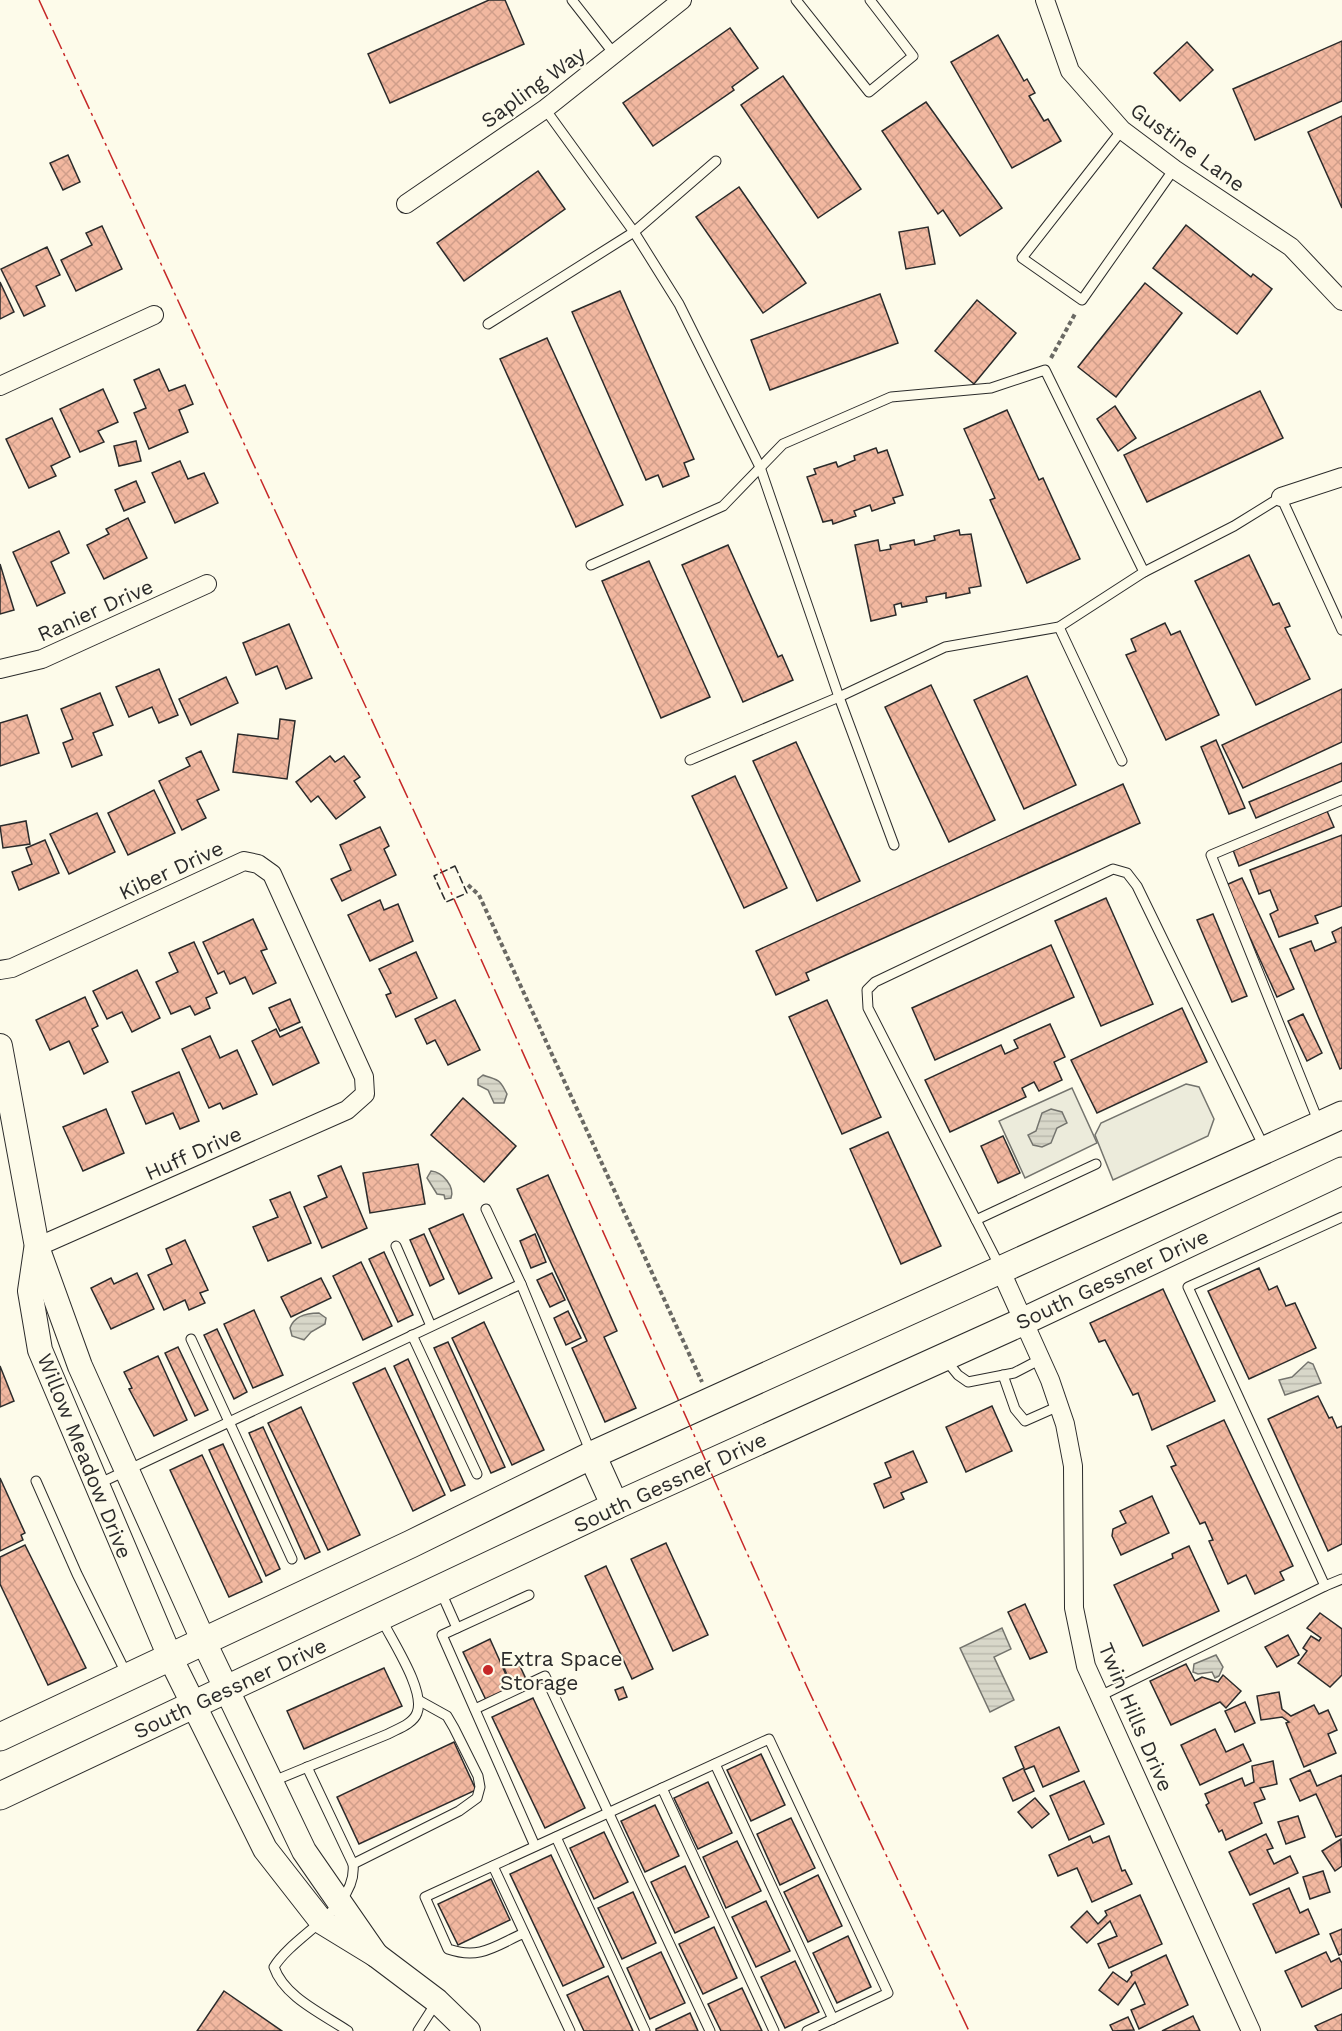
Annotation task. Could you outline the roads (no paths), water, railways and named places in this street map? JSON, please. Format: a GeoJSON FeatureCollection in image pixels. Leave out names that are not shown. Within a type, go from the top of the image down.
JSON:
{"type":"FeatureCollection","features":[{"type":"Feature","properties":{"kind":"main road"},"geometry":{"type":"LineString","coordinates":[[0,1737],[204,1642],[592,1455],[1331,1120]]}},
{"type":"Feature","properties":{"kind":"main road","name":"South Gessner Drive"},"geometry":{"type":"LineString","coordinates":[[0,1796],[615,1506],[944,1357],[1342,1171]]}},
{"type":"Feature","properties":{"kind":"main road"},"geometry":{"type":"LineString","coordinates":[[592,1455],[615,1506]]}},
{"type":"Feature","properties":{"kind":"street","name":"Sapling Way"},"geometry":{"type":"LineString","coordinates":[[406,204],[545,109],[682,0]]}},
{"type":"Feature","properties":{"kind":"street","name":"Gustine Lane"},"geometry":{"type":"LineString","coordinates":[[1045,0],[1070,71],[1122,130],[1174,169],[1291,247],[1342,301]]}},
{"type":"Feature","properties":{"kind":"street"},"geometry":{"type":"LineString","coordinates":[[0,386],[154,315]]}},
{"type":"Feature","properties":{"kind":"street"},"geometry":{"type":"LineString","coordinates":[[1281,497],[1342,477]]}},
{"type":"Feature","properties":{"kind":"street","name":"Ranier Drive"},"geometry":{"type":"LineString","coordinates":[[0,669],[42,659],[207,584]]}},
{"type":"Feature","properties":{"kind":"street","name":"Kiber Drive"},"geometry":{"type":"LineString","coordinates":[[0,970],[12,968],[244,861],[258,864],[272,874],[364,1077],[365,1094]]}},
{"type":"Feature","properties":{"kind":"street","name":"Willow Meadow Drive"},"geometry":{"type":"LineString","coordinates":[[0,1046],[37,1247],[80,1366],[124,1470],[304,1851],[376,1955]]}},
{"type":"Feature","properties":{"kind":"street","name":"Huff Drive"},"geometry":{"type":"LineString","coordinates":[[37,1247],[347,1110],[365,1094]]}},
{"type":"Feature","properties":{"kind":"street","name":"Willow Meadow Drive"},"geometry":{"type":"LineString","coordinates":[[37,1247],[30,1290],[40,1350],[96,1485],[170,1657],[265,1849],[322,1922]]}},
{"type":"Feature","properties":{"kind":"street","name":"Twin Hills Drive"},"geometry":{"type":"LineString","coordinates":[[1000,1269],[1041,1359],[1059,1406],[1073,1466],[1074,1608],[1086,1666],[1098,1697],[1251,2031]]}},
{"type":"Feature","properties":{"kind":"street"},"geometry":{"type":"LineString","coordinates":[[322,1922],[376,1955],[437,2001],[468,2031]]}},
{"type":"Feature","properties":{"kind":"lane"},"geometry":{"type":"LineString","coordinates":[[572,0],[615,55]]}},
{"type":"Feature","properties":{"kind":"lane"},"geometry":{"type":"LineString","coordinates":[[796,0],[869,92],[913,56],[870,0]]}},
{"type":"Feature","properties":{"kind":"lane"},"geometry":{"type":"LineString","coordinates":[[545,109],[634,232],[679,304],[760,466],[839,697],[894,845]]}},
{"type":"Feature","properties":{"kind":"lane"},"geometry":{"type":"LineString","coordinates":[[1122,130],[1022,258],[1082,300],[1174,169]]}},
{"type":"Feature","properties":{"kind":"lane"},"geometry":{"type":"LineString","coordinates":[[488,324],[634,232],[716,160]]}},
{"type":"Feature","properties":{"kind":"lane"},"geometry":{"type":"LineString","coordinates":[[591,565],[723,506],[783,444],[891,397],[991,388],[1045,369],[1144,572]]}},
{"type":"Feature","properties":{"kind":"lane"},"geometry":{"type":"LineString","coordinates":[[690,760],[839,697],[945,647],[1059,627],[1144,572],[1234,526],[1281,497],[1342,630]]}},
{"type":"Feature","properties":{"kind":"lane"},"geometry":{"type":"LineString","coordinates":[[1059,627],[1122,761]]}},
{"type":"Feature","properties":{"kind":"lane"},"geometry":{"type":"LineString","coordinates":[[1331,1120],[1211,855],[1342,800]]}},
{"type":"Feature","properties":{"kind":"lane"},"geometry":{"type":"LineString","coordinates":[[1000,1269],[868,1008],[867,990],[875,982],[1113,869],[1127,873],[1137,886],[1266,1151]]}},
{"type":"Feature","properties":{"kind":"lane"},"geometry":{"type":"LineString","coordinates":[[976,1220],[1096,1164]]}},
{"type":"Feature","properties":{"kind":"lane"},"geometry":{"type":"LineString","coordinates":[[486,1209],[521,1284],[592,1455]]}},
{"type":"Feature","properties":{"kind":"lane"},"geometry":{"type":"LineString","coordinates":[[1325,1586],[1188,1287],[1342,1217]]}},
{"type":"Feature","properties":{"kind":"lane"},"geometry":{"type":"LineString","coordinates":[[396,1246],[431,1326]]}},
{"type":"Feature","properties":{"kind":"lane"},"geometry":{"type":"LineString","coordinates":[[96,1485],[521,1284]]}},
{"type":"Feature","properties":{"kind":"lane"},"geometry":{"type":"LineString","coordinates":[[412,1335],[477,1474]]}},
{"type":"Feature","properties":{"kind":"lane"},"geometry":{"type":"LineString","coordinates":[[190,1339],[292,1559]]}},
{"type":"Feature","properties":{"kind":"lane"},"geometry":{"type":"LineString","coordinates":[[944,1357],[958,1375],[968,1382],[1003,1375],[1041,1359]]}},
{"type":"Feature","properties":{"kind":"lane"},"geometry":{"type":"LineString","coordinates":[[1003,1375],[1016,1409],[1025,1421],[1059,1406]]}},
{"type":"Feature","properties":{"kind":"lane"},"geometry":{"type":"LineString","coordinates":[[36,1480],[77,1574],[128,1677]]}},
{"type":"Feature","properties":{"kind":"lane"},"geometry":{"type":"LineString","coordinates":[[1098,1697],[1342,1579]]}},
{"type":"Feature","properties":{"kind":"lane"},"geometry":{"type":"LineString","coordinates":[[440,1590],[457,1628]]}},
{"type":"Feature","properties":{"kind":"lane"},"geometry":{"type":"LineString","coordinates":[[529,1595],[442,1635],[535,1846]]}},
{"type":"Feature","properties":{"kind":"lane"},"geometry":{"type":"LineString","coordinates":[[271,1782],[405,1725],[416,1715],[420,1701],[416,1687],[381,1617]]}},
{"type":"Feature","properties":{"kind":"lane"},"geometry":{"type":"LineString","coordinates":[[475,1709],[545,1676],[710,2031]]}},
{"type":"Feature","properties":{"kind":"lane"},"geometry":{"type":"LineString","coordinates":[[353,1864],[459,1811],[477,1798],[480,1787],[478,1776],[447,1716],[420,1701]]}},
{"type":"Feature","properties":{"kind":"lane"},"geometry":{"type":"LineString","coordinates":[[524,1933],[479,1953],[466,1955],[448,1949],[425,1897],[769,1739],[888,1993],[807,2031]]}},
{"type":"Feature","properties":{"kind":"lane"},"geometry":{"type":"LineString","coordinates":[[715,1764],[833,2019]]}},
{"type":"Feature","properties":{"kind":"lane"},"geometry":{"type":"LineString","coordinates":[[307,1767],[353,1864],[355,1876],[351,1885],[322,1922],[280,1957],[274,1967],[279,1980],[290,1991],[348,2031]]}},
{"type":"Feature","properties":{"kind":"lane"},"geometry":{"type":"LineString","coordinates":[[662,1788],[774,2031]]}},
{"type":"Feature","properties":{"kind":"lane"},"geometry":{"type":"LineString","coordinates":[[556,1837],[645,2031]]}},
{"type":"Feature","properties":{"kind":"lane"},"geometry":{"type":"LineString","coordinates":[[493,1866],[570,2031]]}},
{"type":"Feature","properties":{"kind":"lane"},"geometry":{"type":"LineString","coordinates":[[418,2031],[437,2001]]}},
{"type":"Feature","properties":{"kind":"place","name":"Extra Space Storage"},"geometry":{"type":"Point","coordinates":[488,1670]}}]}
